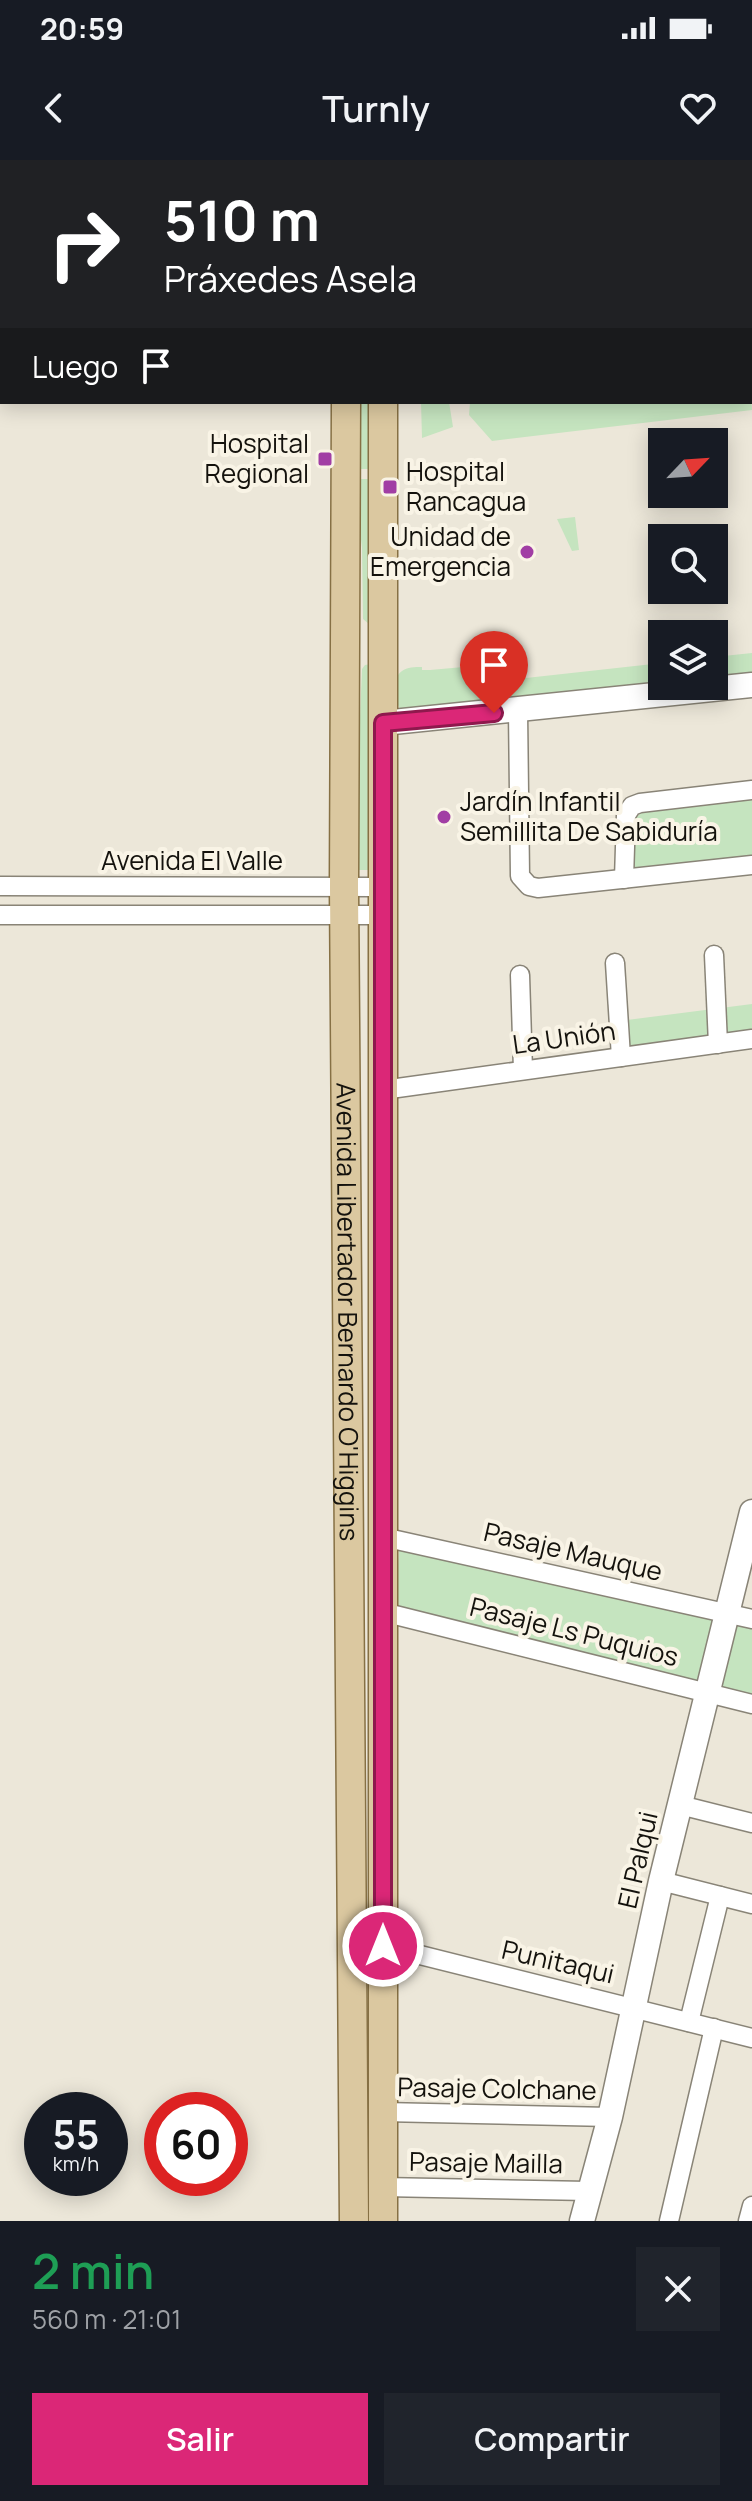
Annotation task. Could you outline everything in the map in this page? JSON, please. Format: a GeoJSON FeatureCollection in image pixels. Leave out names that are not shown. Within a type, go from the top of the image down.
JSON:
{"type":"FeatureCollection","features":[{"type":"Feature","properties":{"kind":"main road","name":"Avenida Libertador Bernardo O'Higgins"},"geometry":{"type":"LineString","coordinates":[[346,404],[344,901],[354,2221]]}},
{"type":"Feature","properties":{"kind":"main road","name":"Avenida Libertador Bernardo O'Higgins"},"geometry":{"type":"LineString","coordinates":[[383,404],[383,2221]]}},
{"type":"Feature","properties":{"kind":"main road"},"geometry":{"type":"LineString","coordinates":[[352,1952],[383,1956]]}},
{"type":"Feature","properties":{"kind":"street"},"geometry":{"type":"LineString","coordinates":[[383,723],[752,685]]}},
{"type":"Feature","properties":{"kind":"street"},"geometry":{"type":"LineString","coordinates":[[518,711],[520,876],[524,882],[538,888],[752,865]]}},
{"type":"Feature","properties":{"kind":"street"},"geometry":{"type":"LineString","coordinates":[[624,879],[626,815],[632,806],[752,790]]}},
{"type":"Feature","properties":{"kind":"street","name":"Avenida El Valle"},"geometry":{"type":"LineString","coordinates":[[0,886],[383,901]]}},
{"type":"Feature","properties":{"kind":"street","name":"Avenida El Valle"},"geometry":{"type":"LineString","coordinates":[[0,915],[383,901]]}},
{"type":"Feature","properties":{"kind":"street"},"geometry":{"type":"LineString","coordinates":[[714,955],[718,1044]]}},
{"type":"Feature","properties":{"kind":"street"},"geometry":{"type":"LineString","coordinates":[[615,963],[621,1057]]}},
{"type":"Feature","properties":{"kind":"street"},"geometry":{"type":"LineString","coordinates":[[520,975],[523,1070]]}},
{"type":"Feature","properties":{"kind":"street","name":"La Unión"},"geometry":{"type":"LineString","coordinates":[[383,1090],[752,1039]]}},
{"type":"Feature","properties":{"kind":"street","name":"El Palqui"},"geometry":{"type":"LineString","coordinates":[[582,2221],[610,2117],[661,1881],[752,1512]]}},
{"type":"Feature","properties":{"kind":"street","name":"Pasaje Mauque"},"geometry":{"type":"LineString","coordinates":[[383,1537],[752,1619]]}},
{"type":"Feature","properties":{"kind":"street","name":"Pasaje Ls Puquios"},"geometry":{"type":"LineString","coordinates":[[383,1612],[752,1704]]}},
{"type":"Feature","properties":{"kind":"street"},"geometry":{"type":"LineString","coordinates":[[680,1805],[752,1823]]}},
{"type":"Feature","properties":{"kind":"street"},"geometry":{"type":"LineString","coordinates":[[661,1881],[752,1904]]}},
{"type":"Feature","properties":{"kind":"street"},"geometry":{"type":"LineString","coordinates":[[689,2022],[720,1896]]}},
{"type":"Feature","properties":{"kind":"street","name":"Punitaqui"},"geometry":{"type":"LineString","coordinates":[[383,1956],[636,2007],[752,2038]]}},
{"type":"Feature","properties":{"kind":"street"},"geometry":{"type":"LineString","coordinates":[[669,2221],[714,2028]]}},
{"type":"Feature","properties":{"kind":"street","name":"Pasaje Colchane"},"geometry":{"type":"LineString","coordinates":[[383,2112],[610,2117]]}},
{"type":"Feature","properties":{"kind":"street","name":"Pasaje Mailla"},"geometry":{"type":"LineString","coordinates":[[383,2187],[588,2191]]}},
{"type":"Feature","properties":{"kind":"street"},"geometry":{"type":"LineString","coordinates":[[748,2221],[752,2206]]}},
{"type":"Feature","properties":{"kind":"green space"},"geometry":{"type":"Polygon","coordinates":[[[354,404],[375,404],[376,469],[355,469],[354,404]]]}},
{"type":"Feature","properties":{"kind":"green space"},"geometry":{"type":"Polygon","coordinates":[[[421,404],[449,404],[453,427],[422,438],[421,404]]]}},
{"type":"Feature","properties":{"kind":"green space"},"geometry":{"type":"Polygon","coordinates":[[[470,404],[752,404],[752,410],[492,441],[469,415],[470,404]]]}},
{"type":"Feature","properties":{"kind":"green space"},"geometry":{"type":"Polygon","coordinates":[[[354,479],[376,479],[369,624],[363,619],[362,548],[354,479]]]}},
{"type":"Feature","properties":{"kind":"green space"},"geometry":{"type":"Polygon","coordinates":[[[575,517],[579,550],[572,551],[557,519],[575,517]]]}},
{"type":"Feature","properties":{"kind":"green space"},"geometry":{"type":"Polygon","coordinates":[[[752,653],[752,675],[728,678],[728,656],[752,653]]]}},
{"type":"Feature","properties":{"kind":"green space"},"geometry":{"type":"Polygon","coordinates":[[[371,664],[375,870],[355,870],[356,743],[362,669],[371,664]]]}},
{"type":"Feature","properties":{"kind":"green space"},"geometry":{"type":"Polygon","coordinates":[[[497,664],[499,681],[648,665],[648,687],[404,713],[395,692],[398,675],[411,668],[430,670],[497,664]]]}},
{"type":"Feature","properties":{"kind":"green space"},"geometry":{"type":"Polygon","coordinates":[[[752,798],[752,859],[631,871],[635,818],[646,809],[752,798]]]}},
{"type":"Feature","properties":{"kind":"green space"},"geometry":{"type":"Polygon","coordinates":[[[752,1004],[752,1030],[630,1046],[627,1020],[752,1004]]]}},
{"type":"Feature","properties":{"kind":"green space"},"geometry":{"type":"Polygon","coordinates":[[[400,1536],[752,1624],[752,1699],[395,1611],[400,1536]]]}},
{"type":"Feature","properties":{"kind":"place","name":"Hospital Regional"},"geometry":{"type":"Point","coordinates":[325,459]}},
{"type":"Feature","properties":{"kind":"place","name":"Hospital Rancagua"},"geometry":{"type":"Point","coordinates":[390,487]}},
{"type":"Feature","properties":{"kind":"place","name":"Unidad de Emergencia"},"geometry":{"type":"Point","coordinates":[527,552]}},
{"type":"Feature","properties":{"kind":"place","name":"Jardín Infantil Semillita De Sabiduría"},"geometry":{"type":"Point","coordinates":[444,817]}},
{"type":"Feature","properties":{"kind":"route"},"geometry":{"type":"LineString","coordinates":[[383,1946],[383,723],[494,713]]}}]}
